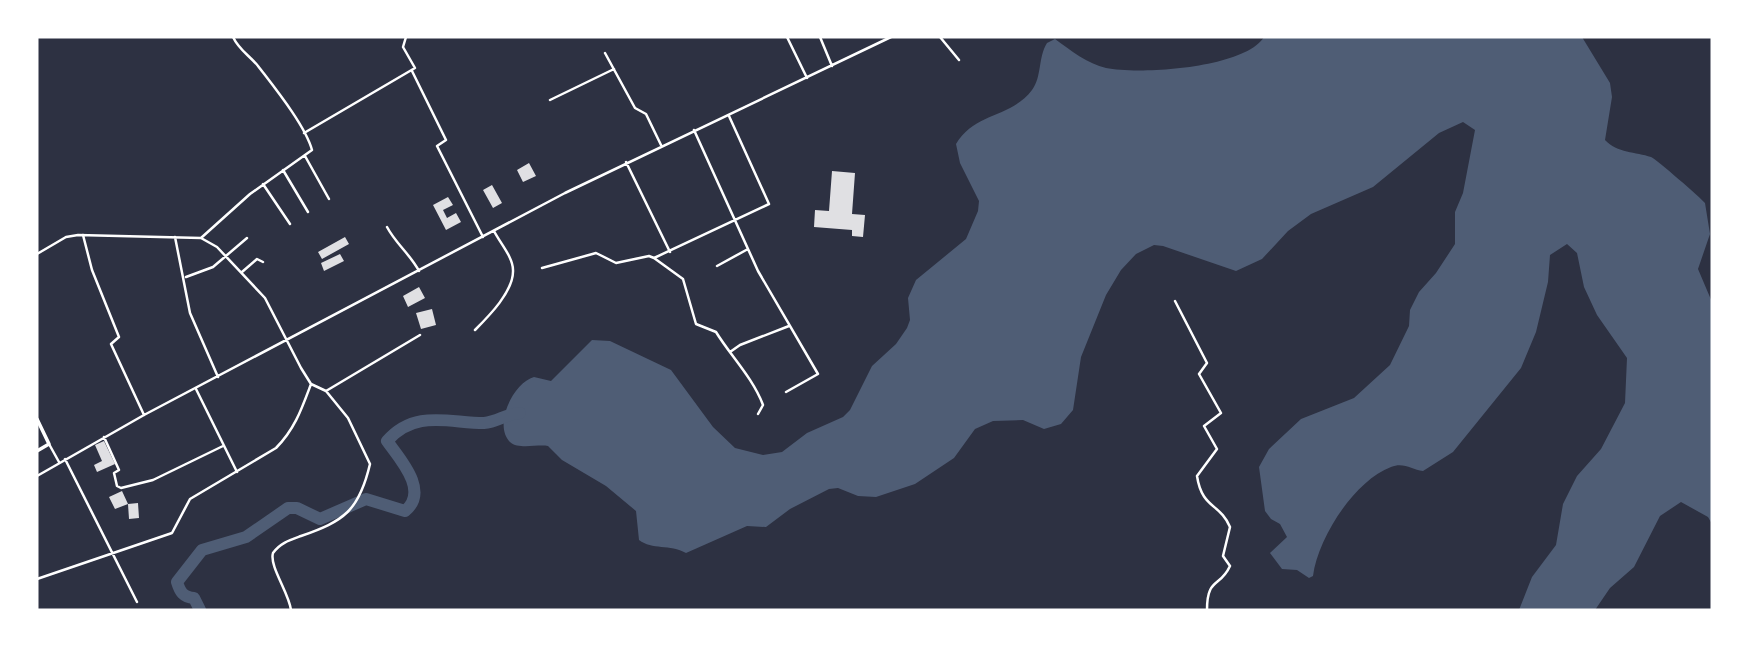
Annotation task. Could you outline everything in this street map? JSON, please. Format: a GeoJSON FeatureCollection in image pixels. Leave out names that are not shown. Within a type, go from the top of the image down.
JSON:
{"type":"FeatureCollection","features":[{"type":"Feature","properties":{"kind":"main road"},"geometry":{"type":"LineString","coordinates":[[37,419],[50,444],[37,451]]}},
{"type":"Feature","properties":{"kind":"street"},"geometry":{"type":"LineString","coordinates":[[201,237],[263,184],[305,156],[312,148],[257,64],[240,50],[233,37]]}},
{"type":"Feature","properties":{"kind":"street"},"geometry":{"type":"LineString","coordinates":[[304,133],[412,71],[415,65],[403,47],[406,37]]}},
{"type":"Feature","properties":{"kind":"street"},"geometry":{"type":"LineString","coordinates":[[787,37],[807,78]]}},
{"type":"Feature","properties":{"kind":"street"},"geometry":{"type":"LineString","coordinates":[[820,37],[832,66]]}},
{"type":"Feature","properties":{"kind":"street"},"geometry":{"type":"LineString","coordinates":[[37,476],[144,415],[626,162],[891,37]]}},
{"type":"Feature","properties":{"kind":"street"},"geometry":{"type":"LineString","coordinates":[[940,37],[959,60]]}},
{"type":"Feature","properties":{"kind":"street"},"geometry":{"type":"LineString","coordinates":[[605,53],[635,108],[646,114],[661,145]]}},
{"type":"Feature","properties":{"kind":"street"},"geometry":{"type":"LineString","coordinates":[[550,100],[614,69]]}},
{"type":"Feature","properties":{"kind":"street"},"geometry":{"type":"LineString","coordinates":[[412,71],[446,140],[437,146],[483,237]]}},
{"type":"Feature","properties":{"kind":"street"},"geometry":{"type":"LineString","coordinates":[[654,258],[770,203],[729,114]]}},
{"type":"Feature","properties":{"kind":"street"},"geometry":{"type":"LineString","coordinates":[[694,130],[748,249],[818,376],[786,392]]}},
{"type":"Feature","properties":{"kind":"street"},"geometry":{"type":"LineString","coordinates":[[305,156],[329,199]]}},
{"type":"Feature","properties":{"kind":"street"},"geometry":{"type":"LineString","coordinates":[[626,162],[670,252]]}},
{"type":"Feature","properties":{"kind":"street"},"geometry":{"type":"LineString","coordinates":[[283,170],[308,212]]}},
{"type":"Feature","properties":{"kind":"street"},"geometry":{"type":"LineString","coordinates":[[263,184],[290,224]]}},
{"type":"Feature","properties":{"kind":"street"},"geometry":{"type":"LineString","coordinates":[[387,227],[395,241],[408,251],[419,271]]}},
{"type":"Feature","properties":{"kind":"street"},"geometry":{"type":"LineString","coordinates":[[475,330],[498,303],[513,272],[511,260],[494,231]]}},
{"type":"Feature","properties":{"kind":"street"},"geometry":{"type":"LineString","coordinates":[[83,235],[92,270],[119,337],[111,344],[144,415]]}},
{"type":"Feature","properties":{"kind":"street"},"geometry":{"type":"LineString","coordinates":[[37,254],[66,237],[83,235],[201,237],[242,272],[265,298],[312,384],[326,391],[348,418],[370,464],[351,511],[328,526],[286,542],[273,553],[272,561],[286,590],[291,610]]}},
{"type":"Feature","properties":{"kind":"street"},"geometry":{"type":"LineString","coordinates":[[175,237],[193,324],[218,377]]}},
{"type":"Feature","properties":{"kind":"street"},"geometry":{"type":"LineString","coordinates":[[185,278],[206,271],[247,238]]}},
{"type":"Feature","properties":{"kind":"street"},"geometry":{"type":"LineString","coordinates":[[717,266],[748,249]]}},
{"type":"Feature","properties":{"kind":"street"},"geometry":{"type":"LineString","coordinates":[[542,268],[596,253],[616,263],[649,256],[654,258],[683,279],[696,324],[716,332],[721,345],[730,352],[763,403],[758,414]]}},
{"type":"Feature","properties":{"kind":"street"},"geometry":{"type":"LineString","coordinates":[[242,272],[257,259],[262,262]]}},
{"type":"Feature","properties":{"kind":"street"},"geometry":{"type":"LineString","coordinates":[[1175,301],[1207,363],[1199,374],[1221,413],[1204,426],[1217,449],[1197,476],[1203,498],[1221,512],[1230,527],[1223,556],[1230,566],[1210,587],[1206,599],[1208,610]]}},
{"type":"Feature","properties":{"kind":"street"},"geometry":{"type":"LineString","coordinates":[[730,352],[740,345],[789,326]]}},
{"type":"Feature","properties":{"kind":"street"},"geometry":{"type":"LineString","coordinates":[[326,391],[420,335]]}},
{"type":"Feature","properties":{"kind":"street"},"geometry":{"type":"LineString","coordinates":[[37,579],[172,533],[190,499],[237,472],[287,437],[297,422],[312,384]]}},
{"type":"Feature","properties":{"kind":"street"},"geometry":{"type":"LineString","coordinates":[[196,389],[237,472]]}},
{"type":"Feature","properties":{"kind":"street"},"geometry":{"type":"LineString","coordinates":[[104,438],[119,470],[114,473],[117,486],[121,488],[153,480],[223,446]]}},
{"type":"Feature","properties":{"kind":"street"},"geometry":{"type":"LineString","coordinates":[[50,444],[59,462]]}},
{"type":"Feature","properties":{"kind":"street"},"geometry":{"type":"LineString","coordinates":[[65,459],[137,602]]}},
{"type":"Feature","properties":{"kind":"water"},"geometry":{"type":"Polygon","coordinates":[[[1264,37],[1582,37],[1610,83],[1612,97],[1605,140],[1621,150],[1651,157],[1705,203],[1710,234],[1698,269],[1712,302],[1712,524],[1708,517],[1681,502],[1660,516],[1634,567],[1610,588],[1595,610],[1519,610],[1532,577],[1556,545],[1563,504],[1577,476],[1601,449],[1625,403],[1627,358],[1597,315],[1584,287],[1577,253],[1567,244],[1550,255],[1548,282],[1536,332],[1521,368],[1453,452],[1423,471],[1404,466],[1391,467],[1364,485],[1340,512],[1330,529],[1316,561],[1313,576],[1309,578],[1297,570],[1282,569],[1270,553],[1287,537],[1280,524],[1271,519],[1265,511],[1259,467],[1269,449],[1301,419],[1354,398],[1390,365],[1409,326],[1410,310],[1419,292],[1436,273],[1455,244],[1455,212],[1463,193],[1475,130],[1463,122],[1439,133],[1373,187],[1311,214],[1288,231],[1262,259],[1236,271],[1163,246],[1154,245],[1136,254],[1121,270],[1106,295],[1081,357],[1073,410],[1061,424],[1044,429],[1023,420],[993,421],[975,429],[954,458],[915,484],[876,497],[858,496],[838,488],[829,489],[790,509],[766,527],[747,526],[686,553],[639,540],[636,511],[606,486],[562,460],[548,446],[518,446],[510,442],[505,435],[508,405],[519,387],[534,377],[551,381],[592,340],[610,341],[671,370],[713,427],[735,448],[763,455],[782,452],[807,433],[843,417],[850,410],[872,366],[896,344],[907,328],[910,320],[908,298],[916,280],[966,239],[978,211],[979,201],[960,163],[956,144],[973,126],[1014,106],[1032,90],[1047,43],[1055,39],[1086,60],[1106,68],[1142,70],[1191,67],[1215,62],[1253,48],[1264,37]]]}},
{"type":"Feature","properties":{"kind":"building"},"geometry":{"type":"Polygon","coordinates":[[[529,163],[536,176],[523,182],[517,170],[529,163]]]}},
{"type":"Feature","properties":{"kind":"building"},"geometry":{"type":"Polygon","coordinates":[[[832,171],[855,173],[852,214],[865,215],[863,237],[852,236],[852,230],[814,227],[815,210],[829,211],[832,171]]]}},
{"type":"Feature","properties":{"kind":"building"},"geometry":{"type":"Polygon","coordinates":[[[492,185],[502,203],[493,208],[483,190],[492,185]]]}},
{"type":"Feature","properties":{"kind":"building"},"geometry":{"type":"Polygon","coordinates":[[[448,197],[453,205],[443,210],[447,218],[456,213],[461,222],[446,230],[433,205],[448,197]]]}},
{"type":"Feature","properties":{"kind":"building"},"geometry":{"type":"Polygon","coordinates":[[[345,237],[349,244],[322,259],[318,252],[345,237]]]}},
{"type":"Feature","properties":{"kind":"building"},"geometry":{"type":"Polygon","coordinates":[[[340,254],[344,261],[324,271],[321,263],[340,254]]]}},
{"type":"Feature","properties":{"kind":"building"},"geometry":{"type":"Polygon","coordinates":[[[419,287],[425,298],[408,307],[403,296],[419,287]]]}},
{"type":"Feature","properties":{"kind":"building"},"geometry":{"type":"Polygon","coordinates":[[[432,309],[436,325],[421,329],[416,313],[432,309]]]}},
{"type":"Feature","properties":{"kind":"building"},"geometry":{"type":"Polygon","coordinates":[[[104,441],[115,464],[97,472],[94,465],[102,461],[95,445],[104,441]]]}},
{"type":"Feature","properties":{"kind":"building"},"geometry":{"type":"Polygon","coordinates":[[[122,491],[128,504],[115,509],[109,497],[122,491]]]}},
{"type":"Feature","properties":{"kind":"building"},"geometry":{"type":"Polygon","coordinates":[[[138,503],[139,518],[129,519],[128,504],[138,503]]]}},
{"type":"Feature","properties":{"kind":"waterway"},"geometry":{"type":"LineString","coordinates":[[200,610],[194,598],[182,593],[177,582],[202,550],[246,537],[288,508],[297,508],[320,519],[366,499],[405,511],[412,503],[413,485],[405,465],[387,441],[398,431],[421,421],[484,423],[520,413]]}}]}
